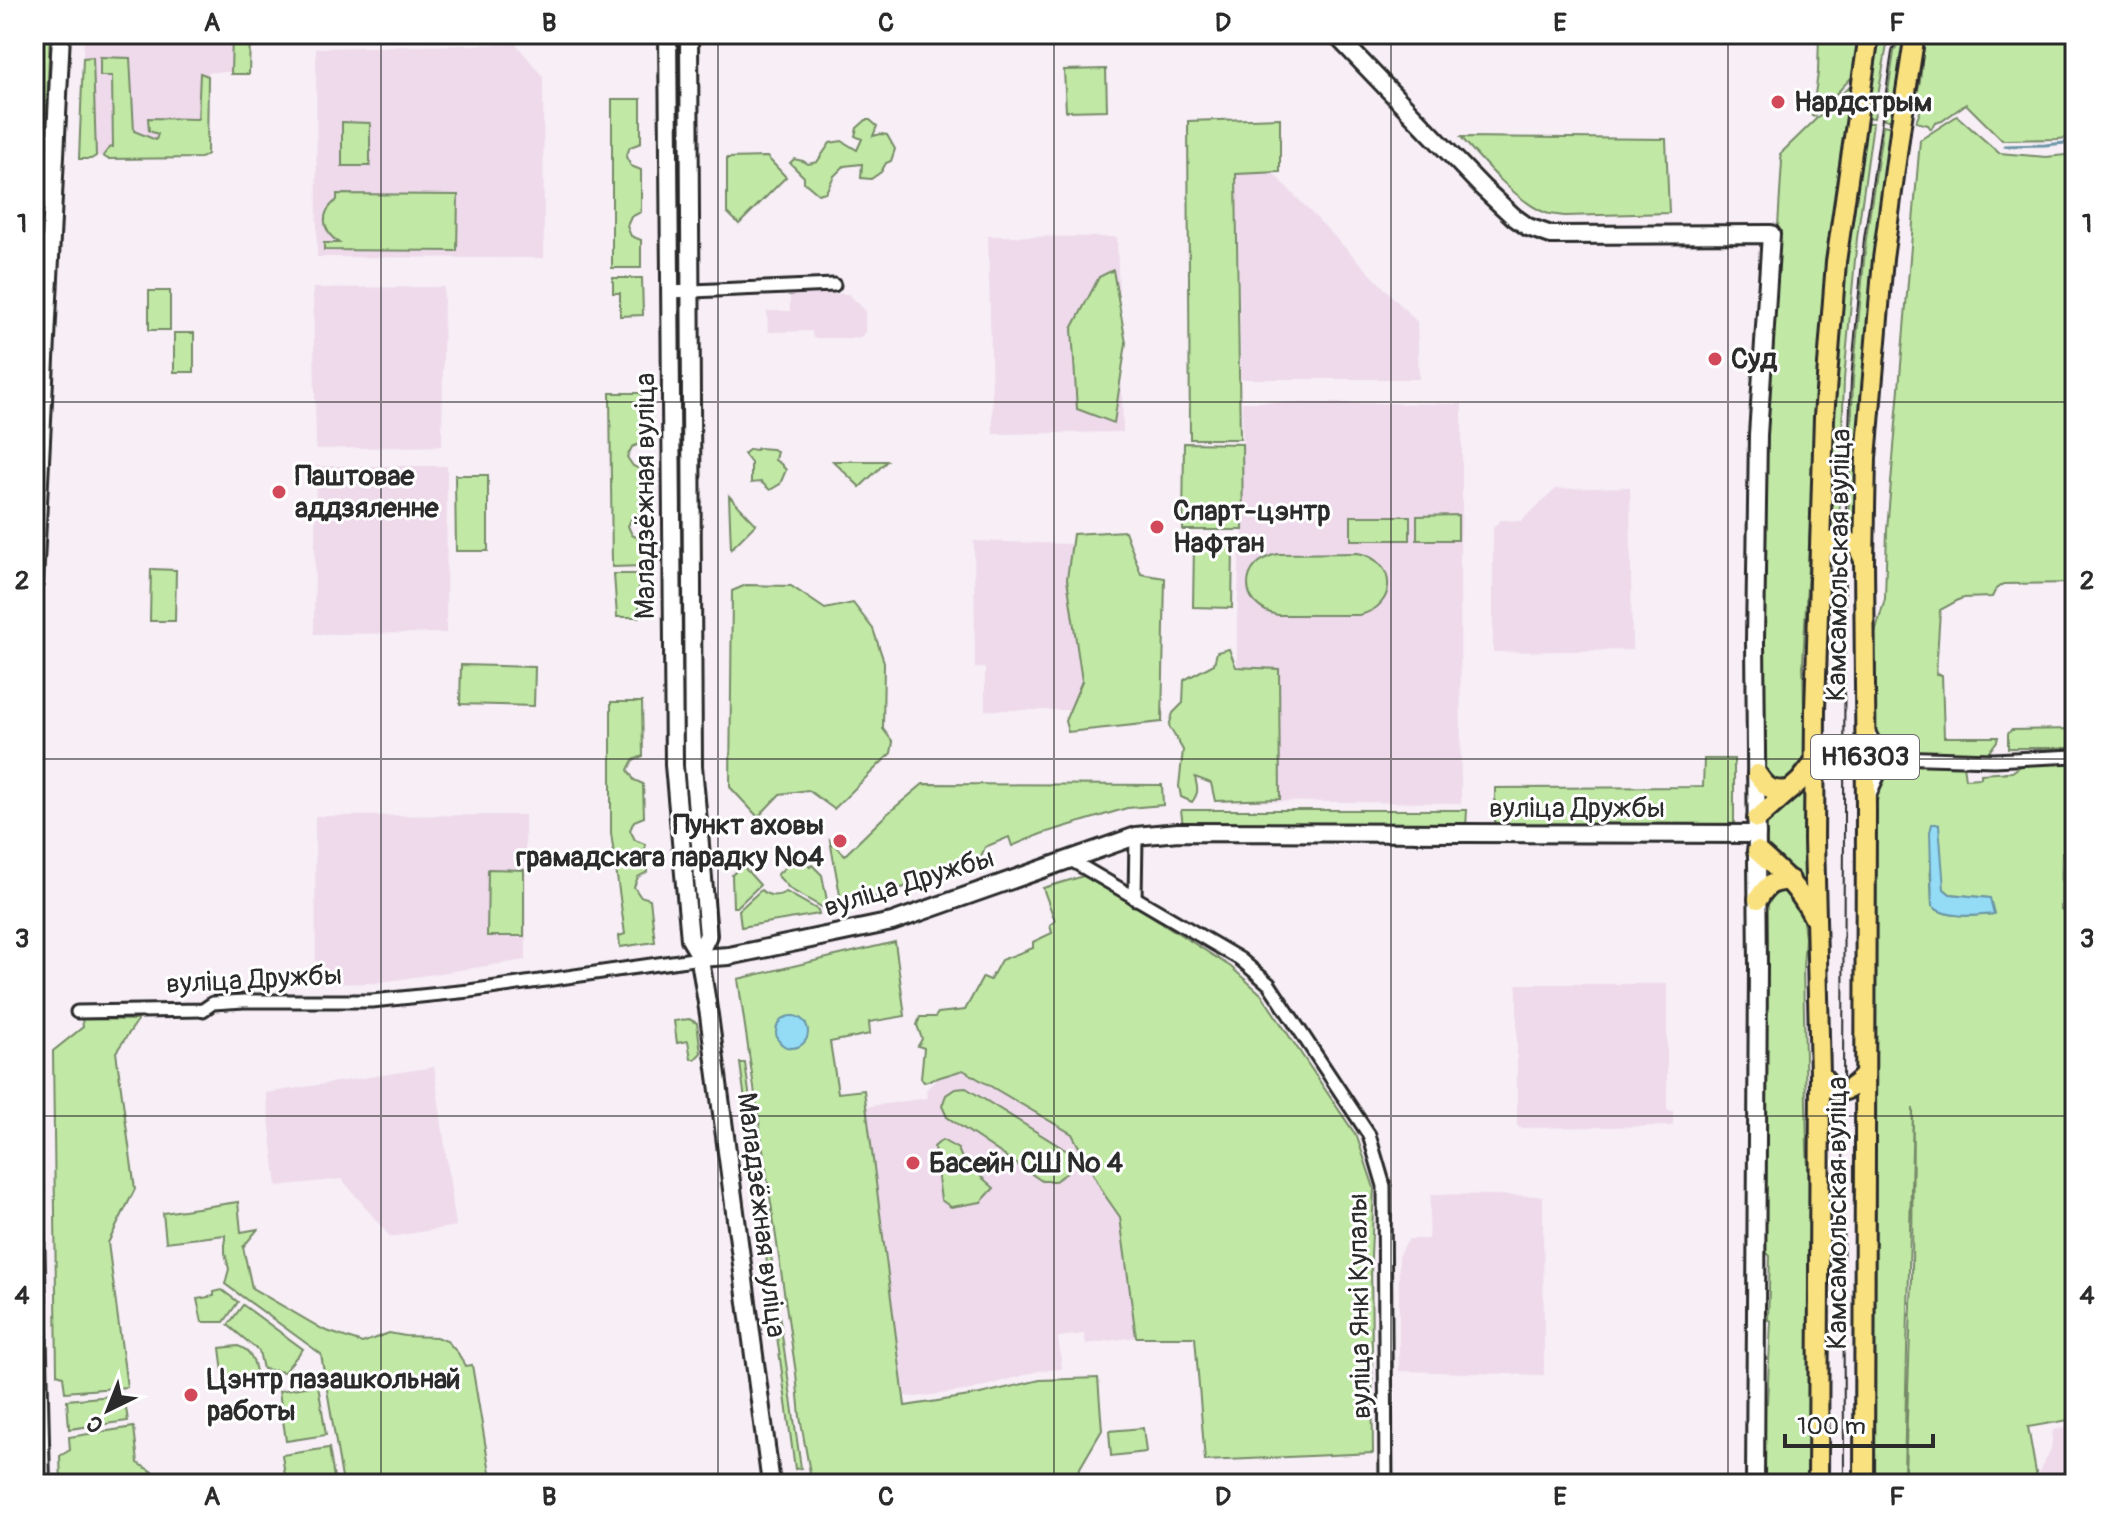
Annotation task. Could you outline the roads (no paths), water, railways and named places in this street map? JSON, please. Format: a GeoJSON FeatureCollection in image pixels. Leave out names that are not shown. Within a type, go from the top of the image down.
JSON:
{"type":"FeatureCollection","features":[{"type":"Feature","properties":{"kind":"main road","name":"Камсамольская вуліца"},"geometry":{"type":"LineString","coordinates":[[1818,1484],[1820,1074],[1814,840],[1824,417],[1836,262],[1869,34]]}},
{"type":"Feature","properties":{"kind":"main road","name":"Камсамольская вуліца"},"geometry":{"type":"LineString","coordinates":[[1864,1484],[1866,458],[1883,259],[1915,34]]}},
{"type":"Feature","properties":{"kind":"main road"},"geometry":{"type":"LineString","coordinates":[[1820,553],[1829,542],[1845,539],[1858,547],[1864,560]]}},
{"type":"Feature","properties":{"kind":"main road"},"geometry":{"type":"LineString","coordinates":[[1815,762],[1757,835],[1803,897],[1816,922]]}},
{"type":"Feature","properties":{"kind":"main road"},"geometry":{"type":"LineString","coordinates":[[1757,774],[1765,786],[1778,791],[1790,790]]}},
{"type":"Feature","properties":{"kind":"main road"},"geometry":{"type":"LineString","coordinates":[[1758,899],[1767,885],[1790,880]]}},
{"type":"Feature","properties":{"kind":"main road"},"geometry":{"type":"LineString","coordinates":[[1820,1074],[1829,1087],[1838,1091],[1854,1087],[1865,1075]]}},
{"type":"Feature","properties":{"kind":"street"},"geometry":{"type":"LineString","coordinates":[[34,583],[61,34]]}},
{"type":"Feature","properties":{"kind":"street","name":"Маладзёжная вуліца"},"geometry":{"type":"LineString","coordinates":[[668,34],[674,765],[690,939],[700,956],[771,1484]]}},
{"type":"Feature","properties":{"kind":"street","name":"Маладзёжная вуліца"},"geometry":{"type":"LineString","coordinates":[[689,34],[693,766],[708,935],[700,956]]}},
{"type":"Feature","properties":{"kind":"street"},"geometry":{"type":"LineString","coordinates":[[1335,34],[1483,188],[1528,227],[1551,235],[1771,234],[1758,435],[1755,641],[1758,899],[1755,1484]]}},
{"type":"Feature","properties":{"kind":"street"},"geometry":{"type":"LineString","coordinates":[[670,292],[834,285]]}},
{"type":"Feature","properties":{"kind":"street"},"geometry":{"type":"LineString","coordinates":[[1865,723],[1874,742],[1893,757],[1994,760],[2075,756]]}},
{"type":"Feature","properties":{"kind":"street"},"geometry":{"type":"LineString","coordinates":[[1866,808],[1882,768],[1893,757]]}},
{"type":"Feature","properties":{"kind":"street","name":"вуліца Дружбы"},"geometry":{"type":"LineString","coordinates":[[77,1012],[203,1010],[213,1003],[244,1001],[372,1001],[469,991],[700,956],[729,956],[892,922],[1136,836],[1178,832],[1757,835]]}},
{"type":"Feature","properties":{"kind":"street"},"geometry":{"type":"LineString","coordinates":[[1135,899],[1136,836]]}},
{"type":"Feature","properties":{"kind":"street","name":"вуліца Янкі Купалы"},"geometry":{"type":"LineString","coordinates":[[1069,859],[1240,959],[1269,984],[1369,1135],[1384,1186],[1386,1484]]}},
{"type":"Feature","properties":{"kind":"street"},"geometry":{"type":"LineString","coordinates":[[34,1186],[41,1484]]}},
{"type":"Feature","properties":{"kind":"water"},"geometry":{"type":"Polygon","coordinates":[[[1932,824],[1939,824],[1944,889],[1950,894],[1990,898],[1994,914],[1953,915],[1932,906],[1932,824]]]}},
{"type":"Feature","properties":{"kind":"water"},"geometry":{"type":"Polygon","coordinates":[[[792,1016],[803,1021],[808,1032],[803,1043],[792,1048],[781,1043],[776,1032],[781,1021],[792,1016]]]}},
{"type":"Feature","properties":{"kind":"waterway"},"geometry":{"type":"LineString","coordinates":[[2004,146],[2075,142]]}},
{"type":"Feature","properties":{"kind":"tram line"},"geometry":{"type":"LineString","coordinates":[[1844,1484],[1845,539],[1851,379],[1864,239],[1892,52],[1898,34]]}},
{"type":"Feature","properties":{"kind":"place","name":"Нардстрым"},"geometry":{"type":"Point","coordinates":[1778,102]}},
{"type":"Feature","properties":{"kind":"place","name":"Суд"},"geometry":{"type":"Point","coordinates":[1715,359]}},
{"type":"Feature","properties":{"kind":"place","name":"Паштовае аддзяленне"},"geometry":{"type":"Point","coordinates":[279,492]}},
{"type":"Feature","properties":{"kind":"place","name":"Спарт-цэнтр Нафтан"},"geometry":{"type":"Point","coordinates":[1157,527]}},
{"type":"Feature","properties":{"kind":"place","name":"Пункт аховы грамадскага парадку №4"},"geometry":{"type":"Point","coordinates":[840,841]}},
{"type":"Feature","properties":{"kind":"place","name":"Басейн СШ № 4"},"geometry":{"type":"Point","coordinates":[913,1163]}},
{"type":"Feature","properties":{"kind":"place","name":"Цэнтр пазашкольнай работы"},"geometry":{"type":"Point","coordinates":[191,1395]}}]}
